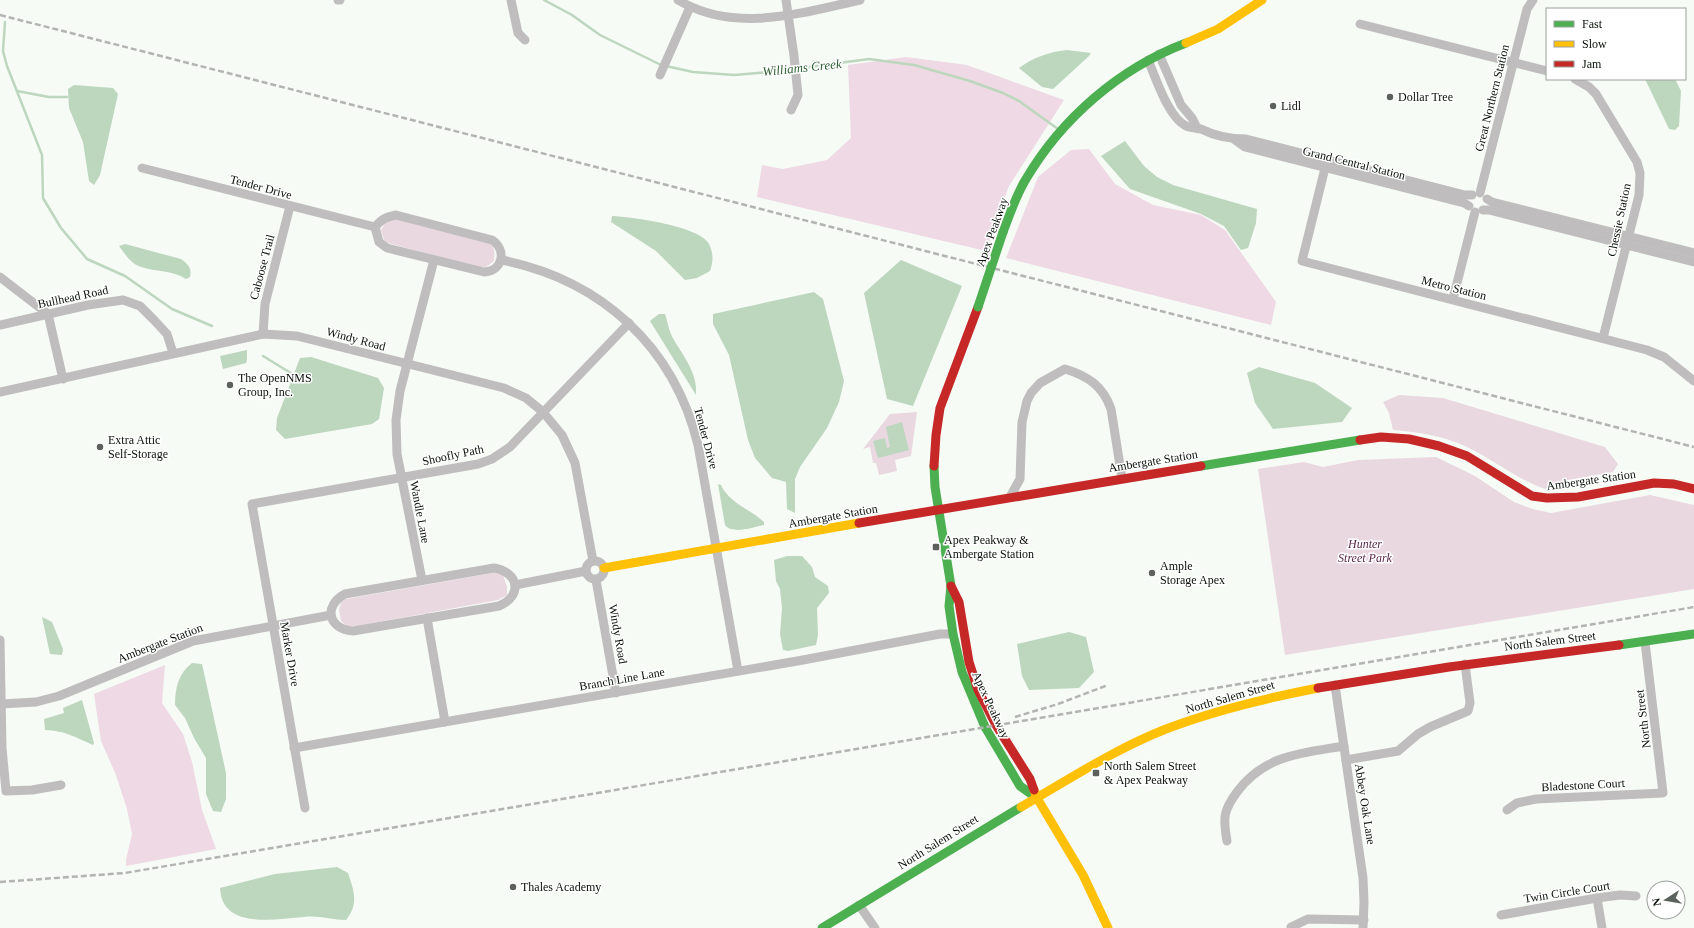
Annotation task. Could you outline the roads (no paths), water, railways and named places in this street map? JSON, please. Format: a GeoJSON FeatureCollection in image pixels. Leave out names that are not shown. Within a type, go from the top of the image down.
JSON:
{"type":"FeatureCollection","features":[{"type":"Feature","properties":{"kind":"main road","name":"Apex Peakway"},"geometry":{"type":"LineString","coordinates":[[1037,798],[1020,786],[985,727],[968,687],[953,634],[949,606],[951,586],[938,510],[934,463],[940,412],[1021,188],[1047,147],[1100,93],[1148,60],[1212,32],[1236,19],[1262,0]]}},
{"type":"Feature","properties":{"kind":"main road","name":"Ambergate Station"},"geometry":{"type":"LineString","coordinates":[[604,568],[1122,478],[1381,437],[1409,440],[1434,445],[1467,456],[1532,496],[1543,499],[1561,498],[1654,483],[1672,483],[1694,489]]}},
{"type":"Feature","properties":{"kind":"main road","name":"Apex Peakway"},"geometry":{"type":"LineString","coordinates":[[951,586],[959,602],[969,662],[978,690],[996,725],[1030,779],[1037,798],[1083,875],[1108,928]]}},
{"type":"Feature","properties":{"kind":"main road","name":"North Salem Street"},"geometry":{"type":"LineString","coordinates":[[822,928],[968,837],[1087,768],[1136,742],[1185,722],[1259,699],[1335,684],[1465,664],[1645,642],[1694,634]]}},
{"type":"Feature","properties":{"kind":"street"},"geometry":{"type":"LineString","coordinates":[[511,0],[518,33],[525,40]]}},
{"type":"Feature","properties":{"kind":"street"},"geometry":{"type":"LineString","coordinates":[[678,0],[690,7],[732,18],[761,19],[788,16],[860,0]]}},
{"type":"Feature","properties":{"kind":"street"},"geometry":{"type":"LineString","coordinates":[[786,0],[798,95],[791,110]]}},
{"type":"Feature","properties":{"kind":"street","name":"Great Northern Station"},"geometry":{"type":"LineString","coordinates":[[1479,196],[1527,5],[1534,0]]}},
{"type":"Feature","properties":{"kind":"street"},"geometry":{"type":"LineString","coordinates":[[660,75],[690,7]]}},
{"type":"Feature","properties":{"kind":"street"},"geometry":{"type":"LineString","coordinates":[[1360,24],[1546,71]]}},
{"type":"Feature","properties":{"kind":"street"},"geometry":{"type":"LineString","coordinates":[[1159,54],[1181,105],[1198,128]]}},
{"type":"Feature","properties":{"kind":"street","name":"Grand Central Station"},"geometry":{"type":"LineString","coordinates":[[1148,60],[1171,110],[1187,127],[1198,128],[1209,133],[1234,139],[1246,139],[1326,164],[1464,203],[1476,209],[1489,210],[1628,241],[1694,253]]}},
{"type":"Feature","properties":{"kind":"street","name":"Chessie Station"},"geometry":{"type":"LineString","coordinates":[[1577,80],[1589,87],[1599,99],[1637,162],[1641,184],[1603,338]]}},
{"type":"Feature","properties":{"kind":"street","name":"Grand Central Station"},"geometry":{"type":"LineString","coordinates":[[1326,164],[1466,196],[1479,196],[1492,202],[1628,241],[1694,262]]}},
{"type":"Feature","properties":{"kind":"street","name":"Metro Station"},"geometry":{"type":"LineString","coordinates":[[1326,164],[1302,261],[1657,353],[1670,361],[1694,381]]}},
{"type":"Feature","properties":{"kind":"street","name":"Tender Drive"},"geometry":{"type":"LineString","coordinates":[[142,168],[375,228]]}},
{"type":"Feature","properties":{"kind":"street"},"geometry":{"type":"LineString","coordinates":[[1479,196],[1486,206],[1476,209],[1468,200],[1479,196]]}},
{"type":"Feature","properties":{"kind":"street","name":"Caboose Trail"},"geometry":{"type":"LineString","coordinates":[[263,334],[264,304],[290,206]]}},
{"type":"Feature","properties":{"kind":"street"},"geometry":{"type":"LineString","coordinates":[[1453,299],[1476,209]]}},
{"type":"Feature","properties":{"kind":"street"},"geometry":{"type":"LineString","coordinates":[[396,215],[492,240],[501,250],[502,260],[493,270],[484,272],[434,260],[387,248],[380,242],[375,228],[381,220],[386,217],[396,215]]}},
{"type":"Feature","properties":{"kind":"street","name":"Wandle Lane"},"geometry":{"type":"LineString","coordinates":[[422,580],[397,454],[396,420],[400,391],[434,260]]}},
{"type":"Feature","properties":{"kind":"street","name":"Tender Drive"},"geometry":{"type":"LineString","coordinates":[[502,260],[548,273],[585,290],[605,303],[629,323],[657,355],[675,383],[689,413],[698,445],[738,671]]}},
{"type":"Feature","properties":{"kind":"street"},"geometry":{"type":"LineString","coordinates":[[0,277],[48,314],[63,379]]}},
{"type":"Feature","properties":{"kind":"street","name":"Bullhead Road"},"geometry":{"type":"LineString","coordinates":[[0,325],[119,300],[140,306],[167,334],[173,353]]}},
{"type":"Feature","properties":{"kind":"street","name":"Shoofly Path"},"geometry":{"type":"LineString","coordinates":[[252,504],[478,464],[492,459],[510,447],[629,323]]}},
{"type":"Feature","properties":{"kind":"street","name":"Windy Road"},"geometry":{"type":"LineString","coordinates":[[0,392],[263,334],[297,336],[504,388],[526,398],[543,412],[562,435],[575,463],[593,561]]}},
{"type":"Feature","properties":{"kind":"street"},"geometry":{"type":"LineString","coordinates":[[1010,497],[1020,480],[1022,422],[1027,401],[1031,393],[1040,383],[1065,369],[1087,377],[1098,387],[1107,399],[1111,410],[1122,478]]}},
{"type":"Feature","properties":{"kind":"street","name":"Marker Drive"},"geometry":{"type":"LineString","coordinates":[[252,504],[305,808]]}},
{"type":"Feature","properties":{"kind":"street"},"geometry":{"type":"LineString","coordinates":[[593,561],[599,562],[604,568],[602,577],[596,580],[590,578],[586,571],[588,564],[593,561]]}},
{"type":"Feature","properties":{"kind":"street"},"geometry":{"type":"LineString","coordinates":[[494,568],[503,570],[511,576],[514,585],[514,592],[511,599],[498,606],[353,631],[340,629],[335,624],[331,615],[332,606],[336,600],[345,594],[494,568]]}},
{"type":"Feature","properties":{"kind":"street"},"geometry":{"type":"LineString","coordinates":[[514,585],[586,571]]}},
{"type":"Feature","properties":{"kind":"street","name":"Windy Road"},"geometry":{"type":"LineString","coordinates":[[596,580],[616,693]]}},
{"type":"Feature","properties":{"kind":"street","name":"Ambergate Station"},"geometry":{"type":"LineString","coordinates":[[1,704],[48,700],[193,641],[331,615]]}},
{"type":"Feature","properties":{"kind":"street"},"geometry":{"type":"LineString","coordinates":[[427,618],[446,722]]}},
{"type":"Feature","properties":{"kind":"street","name":"Branch Line Lane"},"geometry":{"type":"LineString","coordinates":[[294,748],[616,693],[940,634],[953,634]]}},
{"type":"Feature","properties":{"kind":"street"},"geometry":{"type":"LineString","coordinates":[[0,640],[2,748],[6,791],[32,790],[61,785]]}},
{"type":"Feature","properties":{"kind":"street","name":"North Street"},"geometry":{"type":"LineString","coordinates":[[1645,642],[1663,793]]}},
{"type":"Feature","properties":{"kind":"street"},"geometry":{"type":"LineString","coordinates":[[1346,760],[1398,752],[1418,734],[1430,727],[1468,711],[1470,703],[1465,664]]}},
{"type":"Feature","properties":{"kind":"street","name":"Abbey Oak Lane"},"geometry":{"type":"LineString","coordinates":[[1335,684],[1363,878],[1364,924]]}},
{"type":"Feature","properties":{"kind":"street"},"geometry":{"type":"LineString","coordinates":[[1228,841],[1224,821],[1226,813],[1231,800],[1252,775],[1271,762],[1286,756],[1344,746]]}},
{"type":"Feature","properties":{"kind":"street","name":"Bladestone Court"},"geometry":{"type":"LineString","coordinates":[[1507,810],[1517,803],[1536,799],[1663,793]]}},
{"type":"Feature","properties":{"kind":"street","name":"Twin Circle Court"},"geometry":{"type":"LineString","coordinates":[[1501,915],[1597,898],[1620,895],[1636,896]]}},
{"type":"Feature","properties":{"kind":"street"},"geometry":{"type":"LineString","coordinates":[[1597,898],[1602,928]]}},
{"type":"Feature","properties":{"kind":"street"},"geometry":{"type":"LineString","coordinates":[[859,905],[875,928]]}},
{"type":"Feature","properties":{"kind":"street"},"geometry":{"type":"LineString","coordinates":[[1291,927],[1308,919],[1364,924]]}},
{"type":"Feature","properties":{"kind":"waterway","name":"Williams Creek"},"geometry":{"type":"LineString","coordinates":[[544,0],[572,15],[600,35],[661,65]]}},
{"type":"Feature","properties":{"kind":"waterway"},"geometry":{"type":"LineString","coordinates":[[5,22],[3,51],[7,66],[42,155],[43,198],[61,228],[87,259],[125,276],[172,309],[212,326]]}},
{"type":"Feature","properties":{"kind":"waterway","name":"Williams Creek"},"geometry":{"type":"LineString","coordinates":[[666,66],[693,72],[734,75],[771,72],[869,59],[914,65],[970,81],[1003,93],[1019,101],[1058,129]]}},
{"type":"Feature","properties":{"kind":"waterway"},"geometry":{"type":"LineString","coordinates":[[17,91],[49,97],[67,97]]}},
{"type":"Feature","properties":{"kind":"waterway"},"geometry":{"type":"LineString","coordinates":[[263,356],[294,375]]}},
{"type":"Feature","properties":{"kind":"railway"},"geometry":{"type":"LineString","coordinates":[[0,15],[1694,447]]}},
{"type":"Feature","properties":{"kind":"railway"},"geometry":{"type":"LineString","coordinates":[[0,882],[125,873],[1694,607]]}},
{"type":"Feature","properties":{"kind":"railway"},"geometry":{"type":"LineString","coordinates":[[1015,717],[1058,704],[1108,685]]}},
{"type":"Feature","properties":{"kind":"place","name":"Dollar Tree"},"geometry":{"type":"Point","coordinates":[1390,97]}},
{"type":"Feature","properties":{"kind":"place","name":"Lidl"},"geometry":{"type":"Point","coordinates":[1273,106]}},
{"type":"Feature","properties":{"kind":"place","name":"The OpenNMS Group, Inc."},"geometry":{"type":"Point","coordinates":[230,385]}},
{"type":"Feature","properties":{"kind":"place","name":"Extra Attic Self-Storage"},"geometry":{"type":"Point","coordinates":[100,447]}},
{"type":"Feature","properties":{"kind":"place","name":"Apex Peakway & Ambergate Station"},"geometry":{"type":"Point","coordinates":[936,547]}},
{"type":"Feature","properties":{"kind":"place","name":"Ample Storage Apex"},"geometry":{"type":"Point","coordinates":[1152,573]}},
{"type":"Feature","properties":{"kind":"place","name":"North Salem Street & Apex Peakway"},"geometry":{"type":"Point","coordinates":[1096,773]}},
{"type":"Feature","properties":{"kind":"place","name":"Thales Academy"},"geometry":{"type":"Point","coordinates":[513,887]}},
{"type":"Feature","properties":{"kind":"park label","name":"Hunter Street Park"},"geometry":{"type":"Point","coordinates":[1365,551]}}]}
